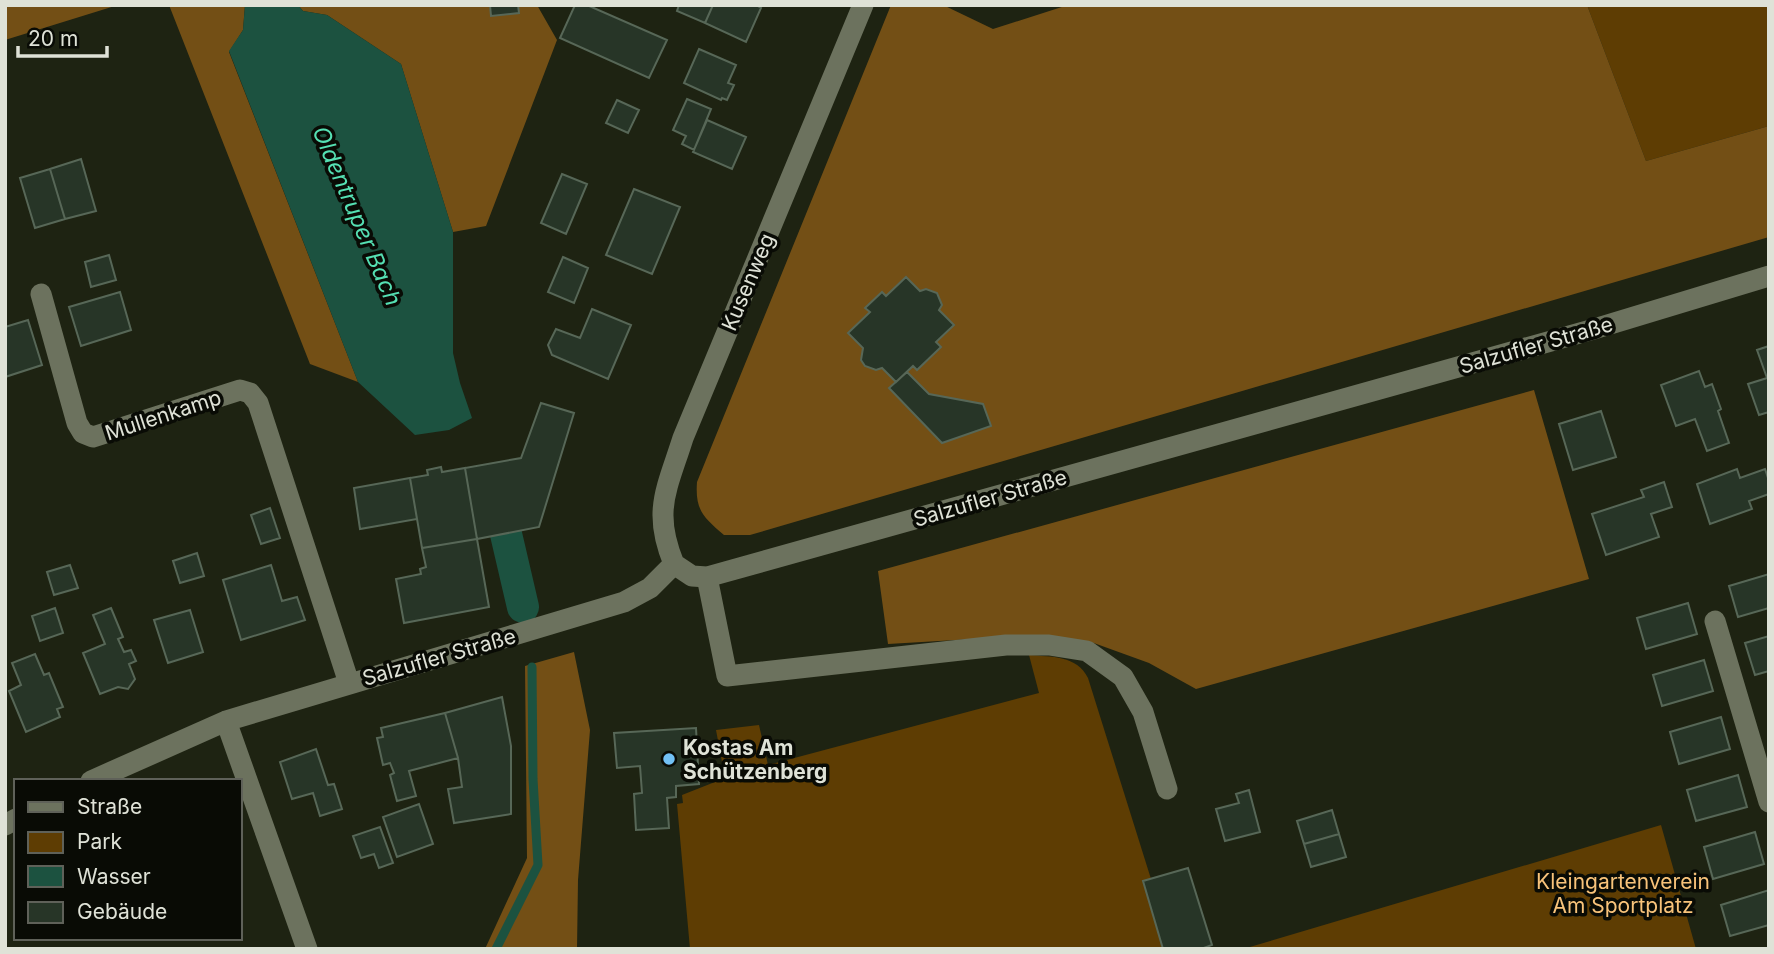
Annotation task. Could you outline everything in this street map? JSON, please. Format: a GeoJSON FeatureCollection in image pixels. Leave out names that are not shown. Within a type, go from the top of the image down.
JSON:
{"type":"FeatureCollection","features":[{"type":"Feature","properties":{"kind":"street","name":"Kusenweg"},"geometry":{"type":"LineString","coordinates":[[674,564],[664,541],[661,516],[683,438],[863,5]]}},
{"type":"Feature","properties":{"kind":"street","name":"Salzufler Straße"},"geometry":{"type":"LineString","coordinates":[[707,577],[1580,332],[1769,276]]}},
{"type":"Feature","properties":{"kind":"street","name":"Mullenkamp"},"geometry":{"type":"LineString","coordinates":[[41,294],[77,423],[83,433],[93,437],[240,390],[250,393],[258,404],[349,683]]}},
{"type":"Feature","properties":{"kind":"street"},"geometry":{"type":"LineString","coordinates":[[674,564],[692,576],[707,577],[727,676],[1006,645],[1049,645],[1087,651],[1123,677],[1143,712],[1167,789]]}},
{"type":"Feature","properties":{"kind":"street","name":"Salzufler Straße"},"geometry":{"type":"LineString","coordinates":[[96,779],[226,721],[624,602],[650,588],[674,564]]}},
{"type":"Feature","properties":{"kind":"street"},"geometry":{"type":"LineString","coordinates":[[1715,621],[1769,802]]}},
{"type":"Feature","properties":{"kind":"street"},"geometry":{"type":"LineString","coordinates":[[226,721],[307,949]]}},
{"type":"Feature","properties":{"kind":"green space"},"geometry":{"type":"Polygon","coordinates":[[[1587,5],[1769,5],[1769,126],[1646,161],[1587,5]]]}},
{"type":"Feature","properties":{"kind":"green space"},"geometry":{"type":"Polygon","coordinates":[[[1029,655],[1070,661],[1083,670],[1088,678],[1151,879],[1143,881],[1163,949],[690,949],[677,804],[683,803],[682,795],[725,778],[716,730],[759,725],[768,765],[1039,693],[1029,655]]]}},
{"type":"Feature","properties":{"kind":"green space","name":"Kleingartenverein Am Sportplatz"},"geometry":{"type":"Polygon","coordinates":[[[1661,825],[1696,949],[1243,949],[1661,825]]]}},
{"type":"Feature","properties":{"kind":"shaded area"},"geometry":{"type":"Polygon","coordinates":[[[5,5],[118,5],[5,40],[5,5]]]}},
{"type":"Feature","properties":{"kind":"shaded area"},"geometry":{"type":"Polygon","coordinates":[[[169,5],[245,5],[243,30],[229,52],[358,382],[310,364],[169,5]]]}},
{"type":"Feature","properties":{"kind":"shaded area"},"geometry":{"type":"Polygon","coordinates":[[[298,5],[537,5],[557,40],[486,226],[453,232],[401,64],[327,15],[303,11],[298,5]]]}},
{"type":"Feature","properties":{"kind":"shaded area"},"geometry":{"type":"Polygon","coordinates":[[[891,5],[943,5],[993,29],[1068,5],[1587,5],[1646,161],[1769,126],[1769,237],[750,535],[724,535],[702,512],[697,500],[697,482],[891,5]]]}},
{"type":"Feature","properties":{"kind":"shaded area"},"geometry":{"type":"Polygon","coordinates":[[[1534,390],[1589,579],[1196,689],[1149,663],[1091,642],[1007,637],[888,644],[878,571],[1534,390]]]}},
{"type":"Feature","properties":{"kind":"shaded area"},"geometry":{"type":"Polygon","coordinates":[[[574,652],[590,730],[578,880],[577,949],[485,949],[527,858],[525,666],[574,652]]]}},
{"type":"Feature","properties":{"kind":"water"},"geometry":{"type":"Polygon","coordinates":[[[245,5],[298,5],[303,11],[327,15],[401,64],[453,232],[453,353],[472,418],[449,430],[415,435],[358,382],[229,51],[243,30],[245,5]]]}},
{"type":"Feature","properties":{"kind":"building"},"geometry":{"type":"Polygon","coordinates":[[[490,5],[518,5],[519,13],[491,16],[490,5]]]}},
{"type":"Feature","properties":{"kind":"building"},"geometry":{"type":"Polygon","coordinates":[[[575,5],[587,5],[667,40],[649,78],[560,38],[575,5]]]}},
{"type":"Feature","properties":{"kind":"building"},"geometry":{"type":"Polygon","coordinates":[[[679,5],[713,5],[705,23],[677,11],[679,5]]]}},
{"type":"Feature","properties":{"kind":"building"},"geometry":{"type":"Polygon","coordinates":[[[713,5],[756,5],[761,8],[746,42],[705,23],[713,5]]]}},
{"type":"Feature","properties":{"kind":"building"},"geometry":{"type":"Polygon","coordinates":[[[699,49],[736,65],[728,83],[734,85],[727,100],[721,100],[684,83],[699,49]]]}},
{"type":"Feature","properties":{"kind":"building"},"geometry":{"type":"Polygon","coordinates":[[[687,99],[711,109],[694,150],[682,144],[686,136],[673,130],[687,99]]]}},
{"type":"Feature","properties":{"kind":"building"},"geometry":{"type":"Polygon","coordinates":[[[617,100],[639,110],[628,133],[606,123],[617,100]]]}},
{"type":"Feature","properties":{"kind":"building"},"geometry":{"type":"Polygon","coordinates":[[[707,120],[746,137],[732,169],[693,152],[707,120]]]}},
{"type":"Feature","properties":{"kind":"building"},"geometry":{"type":"Polygon","coordinates":[[[81,159],[96,211],[65,219],[50,169],[81,159]]]}},
{"type":"Feature","properties":{"kind":"building"},"geometry":{"type":"Polygon","coordinates":[[[50,169],[65,219],[35,228],[20,178],[50,169]]]}},
{"type":"Feature","properties":{"kind":"building"},"geometry":{"type":"Polygon","coordinates":[[[562,174],[587,184],[566,234],[541,223],[562,174]]]}},
{"type":"Feature","properties":{"kind":"building"},"geometry":{"type":"Polygon","coordinates":[[[634,189],[680,207],[652,274],[606,255],[634,189]]]}},
{"type":"Feature","properties":{"kind":"building"},"geometry":{"type":"Polygon","coordinates":[[[109,255],[116,280],[91,287],[85,262],[109,255]]]}},
{"type":"Feature","properties":{"kind":"building"},"geometry":{"type":"Polygon","coordinates":[[[563,257],[588,268],[574,303],[548,292],[563,257]]]}},
{"type":"Feature","properties":{"kind":"building"},"geometry":{"type":"Polygon","coordinates":[[[906,277],[920,291],[926,289],[937,293],[942,305],[939,310],[954,325],[936,342],[941,347],[917,370],[913,366],[896,382],[882,368],[876,370],[865,366],[861,360],[863,348],[848,333],[870,312],[865,308],[882,292],[886,296],[906,277]]]}},
{"type":"Feature","properties":{"kind":"building"},"geometry":{"type":"Polygon","coordinates":[[[120,292],[131,330],[81,346],[69,307],[120,292]]]}},
{"type":"Feature","properties":{"kind":"building"},"geometry":{"type":"Polygon","coordinates":[[[592,309],[631,325],[608,379],[552,355],[548,345],[556,329],[580,338],[592,309]]]}},
{"type":"Feature","properties":{"kind":"building"},"geometry":{"type":"Polygon","coordinates":[[[28,320],[42,365],[5,377],[5,327],[28,320]]]}},
{"type":"Feature","properties":{"kind":"building"},"geometry":{"type":"Polygon","coordinates":[[[1769,346],[1769,412],[1759,415],[1748,384],[1767,378],[1757,350],[1769,346]]]}},
{"type":"Feature","properties":{"kind":"building"},"geometry":{"type":"Polygon","coordinates":[[[1699,371],[1705,387],[1712,384],[1729,443],[1707,451],[1695,419],[1676,426],[1661,385],[1699,371]]]}},
{"type":"Feature","properties":{"kind":"building"},"geometry":{"type":"Polygon","coordinates":[[[907,372],[929,394],[983,404],[991,426],[942,443],[889,388],[907,372]]]}},
{"type":"Feature","properties":{"kind":"building"},"geometry":{"type":"Polygon","coordinates":[[[541,403],[574,413],[539,527],[477,539],[465,468],[521,458],[541,403]]]}},
{"type":"Feature","properties":{"kind":"building"},"geometry":{"type":"Polygon","coordinates":[[[1601,411],[1616,457],[1573,470],[1559,424],[1601,411]]]}},
{"type":"Feature","properties":{"kind":"building"},"geometry":{"type":"Polygon","coordinates":[[[441,467],[442,472],[465,468],[477,539],[422,548],[410,478],[428,475],[427,470],[441,467]]]}},
{"type":"Feature","properties":{"kind":"building"},"geometry":{"type":"Polygon","coordinates":[[[1737,469],[1740,478],[1765,469],[1769,494],[1749,501],[1752,509],[1710,524],[1697,484],[1737,469]]]}},
{"type":"Feature","properties":{"kind":"building"},"geometry":{"type":"Polygon","coordinates":[[[410,478],[417,519],[360,529],[354,488],[410,478]]]}},
{"type":"Feature","properties":{"kind":"building"},"geometry":{"type":"Polygon","coordinates":[[[1664,482],[1672,507],[1651,514],[1659,537],[1606,555],[1592,514],[1644,497],[1641,490],[1664,482]]]}},
{"type":"Feature","properties":{"kind":"building"},"geometry":{"type":"Polygon","coordinates":[[[270,508],[280,538],[261,544],[251,515],[270,508]]]}},
{"type":"Feature","properties":{"kind":"building"},"geometry":{"type":"Polygon","coordinates":[[[477,539],[489,607],[404,623],[396,579],[421,574],[420,569],[426,567],[422,548],[477,539]]]}},
{"type":"Feature","properties":{"kind":"building"},"geometry":{"type":"Polygon","coordinates":[[[197,553],[204,576],[180,583],[173,561],[197,553]]]}},
{"type":"Feature","properties":{"kind":"building"},"geometry":{"type":"Polygon","coordinates":[[[70,565],[78,588],[54,595],[47,572],[70,565]]]}},
{"type":"Feature","properties":{"kind":"building"},"geometry":{"type":"Polygon","coordinates":[[[271,565],[282,601],[297,597],[305,620],[241,640],[223,580],[271,565]]]}},
{"type":"Feature","properties":{"kind":"building"},"geometry":{"type":"Polygon","coordinates":[[[1769,574],[1769,608],[1738,617],[1729,586],[1769,574]]]}},
{"type":"Feature","properties":{"kind":"building"},"geometry":{"type":"Polygon","coordinates":[[[1688,603],[1697,634],[1646,649],[1637,618],[1688,603]]]}},
{"type":"Feature","properties":{"kind":"building"},"geometry":{"type":"Polygon","coordinates":[[[55,608],[63,633],[40,641],[32,616],[55,608]]]}},
{"type":"Feature","properties":{"kind":"building"},"geometry":{"type":"Polygon","coordinates":[[[111,608],[123,637],[118,639],[124,652],[131,650],[136,661],[129,664],[135,679],[128,689],[118,687],[100,694],[83,653],[105,644],[93,615],[111,608]]]}},
{"type":"Feature","properties":{"kind":"building"},"geometry":{"type":"Polygon","coordinates":[[[190,610],[203,652],[168,663],[154,620],[190,610]]]}},
{"type":"Feature","properties":{"kind":"building"},"geometry":{"type":"Polygon","coordinates":[[[1769,636],[1769,671],[1755,675],[1745,643],[1769,636]]]}},
{"type":"Feature","properties":{"kind":"building"},"geometry":{"type":"Polygon","coordinates":[[[35,654],[44,675],[49,673],[63,707],[57,709],[60,717],[26,732],[9,691],[21,685],[12,663],[35,654]]]}},
{"type":"Feature","properties":{"kind":"building"},"geometry":{"type":"Polygon","coordinates":[[[1704,660],[1713,691],[1662,706],[1653,675],[1704,660]]]}},
{"type":"Feature","properties":{"kind":"building"},"geometry":{"type":"Polygon","coordinates":[[[502,697],[511,746],[511,814],[454,823],[448,789],[462,787],[458,758],[445,713],[502,697]]]}},
{"type":"Feature","properties":{"kind":"building"},"geometry":{"type":"Polygon","coordinates":[[[445,713],[458,758],[409,771],[416,796],[397,801],[390,775],[394,773],[390,763],[383,765],[377,738],[383,737],[381,728],[445,713]]]}},
{"type":"Feature","properties":{"kind":"building"},"geometry":{"type":"Polygon","coordinates":[[[1721,717],[1730,749],[1679,764],[1670,732],[1721,717]]]}},
{"type":"Feature","properties":{"kind":"building"},"geometry":{"type":"Polygon","coordinates":[[[696,728],[699,784],[676,786],[676,797],[667,798],[669,828],[636,830],[634,794],[642,793],[640,766],[617,768],[614,733],[696,728]]]}},
{"type":"Feature","properties":{"kind":"building"},"geometry":{"type":"Polygon","coordinates":[[[316,749],[328,785],[334,784],[342,809],[320,816],[313,793],[292,799],[280,762],[316,749]]]}},
{"type":"Feature","properties":{"kind":"building"},"geometry":{"type":"Polygon","coordinates":[[[1738,775],[1747,807],[1696,821],[1687,790],[1738,775]]]}},
{"type":"Feature","properties":{"kind":"building"},"geometry":{"type":"Polygon","coordinates":[[[1249,790],[1260,832],[1225,841],[1216,809],[1239,803],[1236,794],[1249,790]]]}},
{"type":"Feature","properties":{"kind":"building"},"geometry":{"type":"Polygon","coordinates":[[[419,804],[433,844],[397,857],[383,817],[419,804]]]}},
{"type":"Feature","properties":{"kind":"building"},"geometry":{"type":"Polygon","coordinates":[[[1332,810],[1339,834],[1304,844],[1297,821],[1332,810]]]}},
{"type":"Feature","properties":{"kind":"building"},"geometry":{"type":"Polygon","coordinates":[[[380,827],[393,863],[379,868],[374,854],[361,858],[353,836],[380,827]]]}},
{"type":"Feature","properties":{"kind":"building"},"geometry":{"type":"Polygon","coordinates":[[[1755,832],[1764,864],[1713,879],[1704,847],[1755,832]]]}},
{"type":"Feature","properties":{"kind":"building"},"geometry":{"type":"Polygon","coordinates":[[[1339,834],[1346,857],[1311,867],[1304,844],[1339,834]]]}},
{"type":"Feature","properties":{"kind":"building"},"geometry":{"type":"Polygon","coordinates":[[[1188,868],[1212,945],[1201,949],[1163,949],[1143,881],[1188,868]]]}},
{"type":"Feature","properties":{"kind":"building"},"geometry":{"type":"Polygon","coordinates":[[[1769,890],[1769,925],[1730,936],[1721,905],[1769,890]]]}},
{"type":"Feature","properties":{"kind":"waterway","name":"Oldentruper Bach"},"geometry":{"type":"LineString","coordinates":[[506,534],[523,607]]}},
{"type":"Feature","properties":{"kind":"waterway","name":"Oldentruper Bach"},"geometry":{"type":"LineString","coordinates":[[496,949],[538,865],[533,779],[532,667]]}},
{"type":"Feature","properties":{"kind":"place","name":"Kostas Am Schützenberg"},"geometry":{"type":"Point","coordinates":[669,759]}}]}
